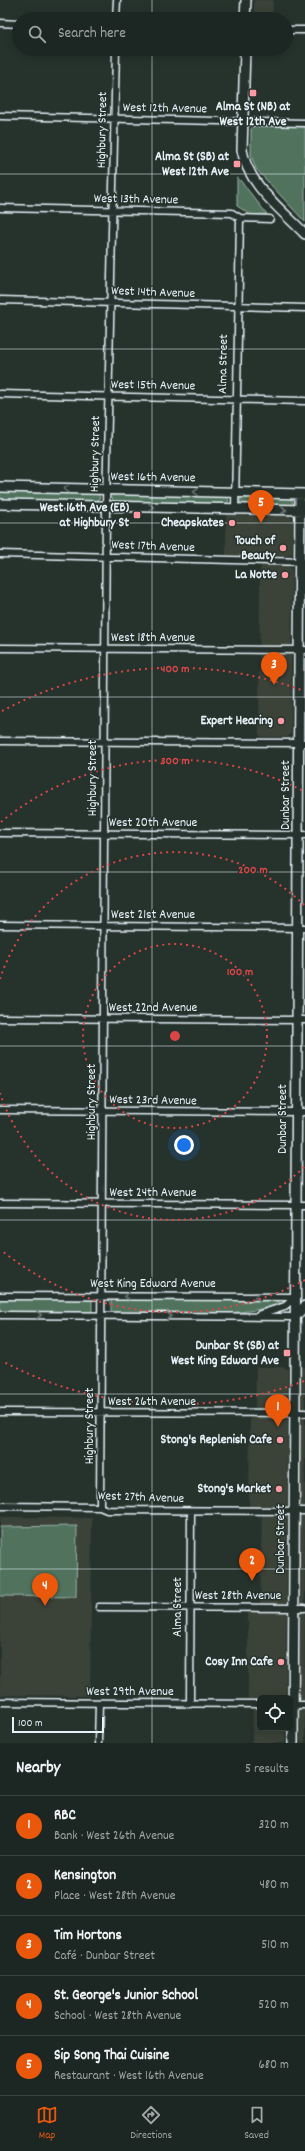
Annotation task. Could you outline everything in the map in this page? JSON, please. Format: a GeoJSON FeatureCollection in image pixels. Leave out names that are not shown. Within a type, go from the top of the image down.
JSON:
{"type":"FeatureCollection","features":[{"type":"Feature","properties":{"kind":"main road"},"geometry":{"type":"LineString","coordinates":[[246,0],[246,12]]}},
{"type":"Feature","properties":{"kind":"main road"},"geometry":{"type":"LineString","coordinates":[[245,56],[242,150],[244,163],[252,177],[305,234]]}},
{"type":"Feature","properties":{"kind":"main road","name":"West 16th Avenue"},"geometry":{"type":"LineString","coordinates":[[0,487],[302,494]]}},
{"type":"Feature","properties":{"kind":"main road","name":"Dunbar Street"},"geometry":{"type":"LineString","coordinates":[[292,1695],[295,1317],[300,1297],[301,1205],[302,494]]}},
{"type":"Feature","properties":{"kind":"main road"},"geometry":{"type":"LineString","coordinates":[[0,504],[235,510],[302,510]]}},
{"type":"Feature","properties":{"kind":"main road"},"geometry":{"type":"LineString","coordinates":[[295,1317],[305,1306]]}},
{"type":"Feature","properties":{"kind":"main road"},"geometry":{"type":"LineString","coordinates":[[295,1317],[305,1317]]}},
{"type":"Feature","properties":{"kind":"main road","name":"Dunbar Street"},"geometry":{"type":"LineString","coordinates":[[293,1731],[293,1743]]}},
{"type":"Feature","properties":{"kind":"street"},"geometry":{"type":"LineString","coordinates":[[116,12],[117,0]]}},
{"type":"Feature","properties":{"kind":"street"},"geometry":{"type":"LineString","coordinates":[[0,23],[12,24]]}},
{"type":"Feature","properties":{"kind":"street"},"geometry":{"type":"LineString","coordinates":[[293,30],[305,30]]}},
{"type":"Feature","properties":{"kind":"street","name":"Highbury Street"},"geometry":{"type":"LineString","coordinates":[[100,1507],[106,490],[116,56]]}},
{"type":"Feature","properties":{"kind":"street","name":"West 12th Avenue"},"geometry":{"type":"LineString","coordinates":[[0,116],[305,123]]}},
{"type":"Feature","properties":{"kind":"street","name":"West 13th Avenue"},"geometry":{"type":"LineString","coordinates":[[0,208],[234,213],[240,218],[270,219]]}},
{"type":"Feature","properties":{"kind":"street","name":"Alma Street"},"geometry":{"type":"LineString","coordinates":[[235,510],[240,218]]}},
{"type":"Feature","properties":{"kind":"street","name":"West 14th Avenue"},"geometry":{"type":"LineString","coordinates":[[0,300],[305,308]]}},
{"type":"Feature","properties":{"kind":"street","name":"West 15th Avenue"},"geometry":{"type":"LineString","coordinates":[[0,394],[305,401]]}},
{"type":"Feature","properties":{"kind":"street","name":"West 17th Avenue"},"geometry":{"type":"LineString","coordinates":[[0,554],[302,562]]}},
{"type":"Feature","properties":{"kind":"street","name":"West 18th Avenue"},"geometry":{"type":"LineString","coordinates":[[0,648],[302,650]]}},
{"type":"Feature","properties":{"kind":"street"},"geometry":{"type":"LineString","coordinates":[[0,741],[302,743]]}},
{"type":"Feature","properties":{"kind":"street","name":"West 20th Avenue"},"geometry":{"type":"LineString","coordinates":[[0,833],[302,835]]}},
{"type":"Feature","properties":{"kind":"street","name":"West 21st Avenue"},"geometry":{"type":"LineString","coordinates":[[0,926],[302,928]]}},
{"type":"Feature","properties":{"kind":"street","name":"West 22nd Avenue"},"geometry":{"type":"LineString","coordinates":[[0,1018],[301,1020]]}},
{"type":"Feature","properties":{"kind":"street","name":"West 23rd Avenue"},"geometry":{"type":"LineString","coordinates":[[0,1110],[301,1112]]}},
{"type":"Feature","properties":{"kind":"street","name":"West 24th Avenue"},"geometry":{"type":"LineString","coordinates":[[0,1203],[301,1205]]}},
{"type":"Feature","properties":{"kind":"street","name":"West King Edward Avenue"},"geometry":{"type":"LineString","coordinates":[[0,1296],[300,1297]]}},
{"type":"Feature","properties":{"kind":"street"},"geometry":{"type":"LineString","coordinates":[[240,1316],[265,1313],[300,1297]]}},
{"type":"Feature","properties":{"kind":"street"},"geometry":{"type":"LineString","coordinates":[[0,1315],[295,1317]]}},
{"type":"Feature","properties":{"kind":"street","name":"West 26th Avenue"},"geometry":{"type":"LineString","coordinates":[[0,1412],[305,1413]]}},
{"type":"Feature","properties":{"kind":"street","name":"West 27th Avenue"},"geometry":{"type":"LineString","coordinates":[[0,1506],[100,1507],[107,1510],[305,1511]]}},
{"type":"Feature","properties":{"kind":"street","name":"Alma Street"},"geometry":{"type":"LineString","coordinates":[[190,1704],[191,1511]]}},
{"type":"Feature","properties":{"kind":"street","name":"West 28th Avenue"},"geometry":{"type":"LineString","coordinates":[[98,1607],[305,1608]]}},
{"type":"Feature","properties":{"kind":"street","name":"West 29th Avenue"},"geometry":{"type":"LineString","coordinates":[[0,1702],[257,1704]]}},
{"type":"Feature","properties":{"kind":"street"},"geometry":{"type":"LineString","coordinates":[[98,1743],[99,1703]]}},
{"type":"Feature","properties":{"kind":"street"},"geometry":{"type":"LineString","coordinates":[[293,1705],[305,1705]]}},
{"type":"Feature","properties":{"kind":"shaded area"},"geometry":{"type":"Polygon","coordinates":[[[254,0],[273,0],[272,12],[254,12],[254,0]]]}},
{"type":"Feature","properties":{"kind":"shaded area"},"geometry":{"type":"Polygon","coordinates":[[[226,514],[290,515],[293,520],[292,554],[288,556],[226,555],[226,514]]]}},
{"type":"Feature","properties":{"kind":"shaded area"},"geometry":{"type":"Polygon","coordinates":[[[262,565],[288,566],[292,570],[291,733],[288,737],[261,737],[259,734],[260,569],[262,565]]]}},
{"type":"Feature","properties":{"kind":"shaded area"},"geometry":{"type":"Polygon","coordinates":[[[256,1367],[284,1367],[288,1369],[286,1695],[257,1695],[257,1731],[286,1731],[285,1743],[252,1743],[253,1701],[248,1700],[248,1611],[260,1611],[262,1507],[249,1507],[250,1416],[255,1415],[256,1367]]]}},
{"type":"Feature","properties":{"kind":"shaded area"},"geometry":{"type":"Polygon","coordinates":[[[305,1367],[305,1743],[299,1743],[300,1368],[305,1367]]]}},
{"type":"Feature","properties":{"kind":"shaded area"},"geometry":{"type":"Polygon","coordinates":[[[0,1517],[92,1518],[90,1696],[0,1695],[0,1517]]]}},
{"type":"Feature","properties":{"kind":"green space"},"geometry":{"type":"Polygon","coordinates":[[[255,125],[305,126],[305,222],[256,169],[251,155],[251,129],[255,125]]]}},
{"type":"Feature","properties":{"kind":"green space"},"geometry":{"type":"Polygon","coordinates":[[[237,178],[267,214],[251,215],[237,206],[237,178]]]}},
{"type":"Feature","properties":{"kind":"green space"},"geometry":{"type":"Polygon","coordinates":[[[0,490],[90,492],[99,495],[100,498],[92,503],[0,501],[0,490]]]}},
{"type":"Feature","properties":{"kind":"green space"},"geometry":{"type":"Polygon","coordinates":[[[120,492],[222,496],[227,497],[229,501],[226,504],[122,503],[113,501],[112,496],[120,492]]]}},
{"type":"Feature","properties":{"kind":"green space"},"geometry":{"type":"Polygon","coordinates":[[[250,496],[284,497],[292,500],[293,503],[292,506],[248,507],[240,503],[241,498],[250,496]]]}},
{"type":"Feature","properties":{"kind":"green space"},"geometry":{"type":"Polygon","coordinates":[[[0,1299],[92,1300],[92,1313],[0,1313],[0,1299]]]}},
{"type":"Feature","properties":{"kind":"green space"},"geometry":{"type":"Polygon","coordinates":[[[111,1299],[277,1301],[282,1304],[242,1312],[198,1314],[111,1313],[111,1299]]]}},
{"type":"Feature","properties":{"kind":"green space"},"geometry":{"type":"Polygon","coordinates":[[[77,1526],[76,1597],[0,1596],[0,1527],[77,1526]]]}},
{"type":"Feature","properties":{"kind":"place","name":"Alma St (NB) at West 12th Ave"},"geometry":{"type":"Point","coordinates":[253,93]}},
{"type":"Feature","properties":{"kind":"place","name":"Alma St (SB) at West 12th Ave"},"geometry":{"type":"Point","coordinates":[237,164]}},
{"type":"Feature","properties":{"kind":"place","name":"West 16th Ave (EB) at Highbury St"},"geometry":{"type":"Point","coordinates":[137,515]}},
{"type":"Feature","properties":{"kind":"place","name":"Cheapskates"},"geometry":{"type":"Point","coordinates":[232,523]}},
{"type":"Feature","properties":{"kind":"place","name":"Sip Song Thai Cuisine"},"geometry":{"type":"Point","coordinates":[261,523]}},
{"type":"Feature","properties":{"kind":"place","name":"Touch of Beauty"},"geometry":{"type":"Point","coordinates":[283,548]}},
{"type":"Feature","properties":{"kind":"place","name":"La Notte"},"geometry":{"type":"Point","coordinates":[285,575]}},
{"type":"Feature","properties":{"kind":"place","name":"Tim Hortons"},"geometry":{"type":"Point","coordinates":[274,685]}},
{"type":"Feature","properties":{"kind":"place","name":"Expert Hearing"},"geometry":{"type":"Point","coordinates":[281,721]}},
{"type":"Feature","properties":{"kind":"place","name":"Dunbar St (SB) at West King Edward Ave"},"geometry":{"type":"Point","coordinates":[287,1353]}},
{"type":"Feature","properties":{"kind":"place","name":"RBC"},"geometry":{"type":"Point","coordinates":[278,1427]}},
{"type":"Feature","properties":{"kind":"place","name":"Stong's Replenish Cafe"},"geometry":{"type":"Point","coordinates":[280,1440]}},
{"type":"Feature","properties":{"kind":"place","name":"Stong's Market"},"geometry":{"type":"Point","coordinates":[279,1489]}},
{"type":"Feature","properties":{"kind":"place","name":"Kensington"},"geometry":{"type":"Point","coordinates":[252,1581]}},
{"type":"Feature","properties":{"kind":"place","name":"St. George's Junior School"},"geometry":{"type":"Point","coordinates":[45,1606]}},
{"type":"Feature","properties":{"kind":"place","name":"Cosy Inn Cafe"},"geometry":{"type":"Point","coordinates":[281,1662]}}]}
